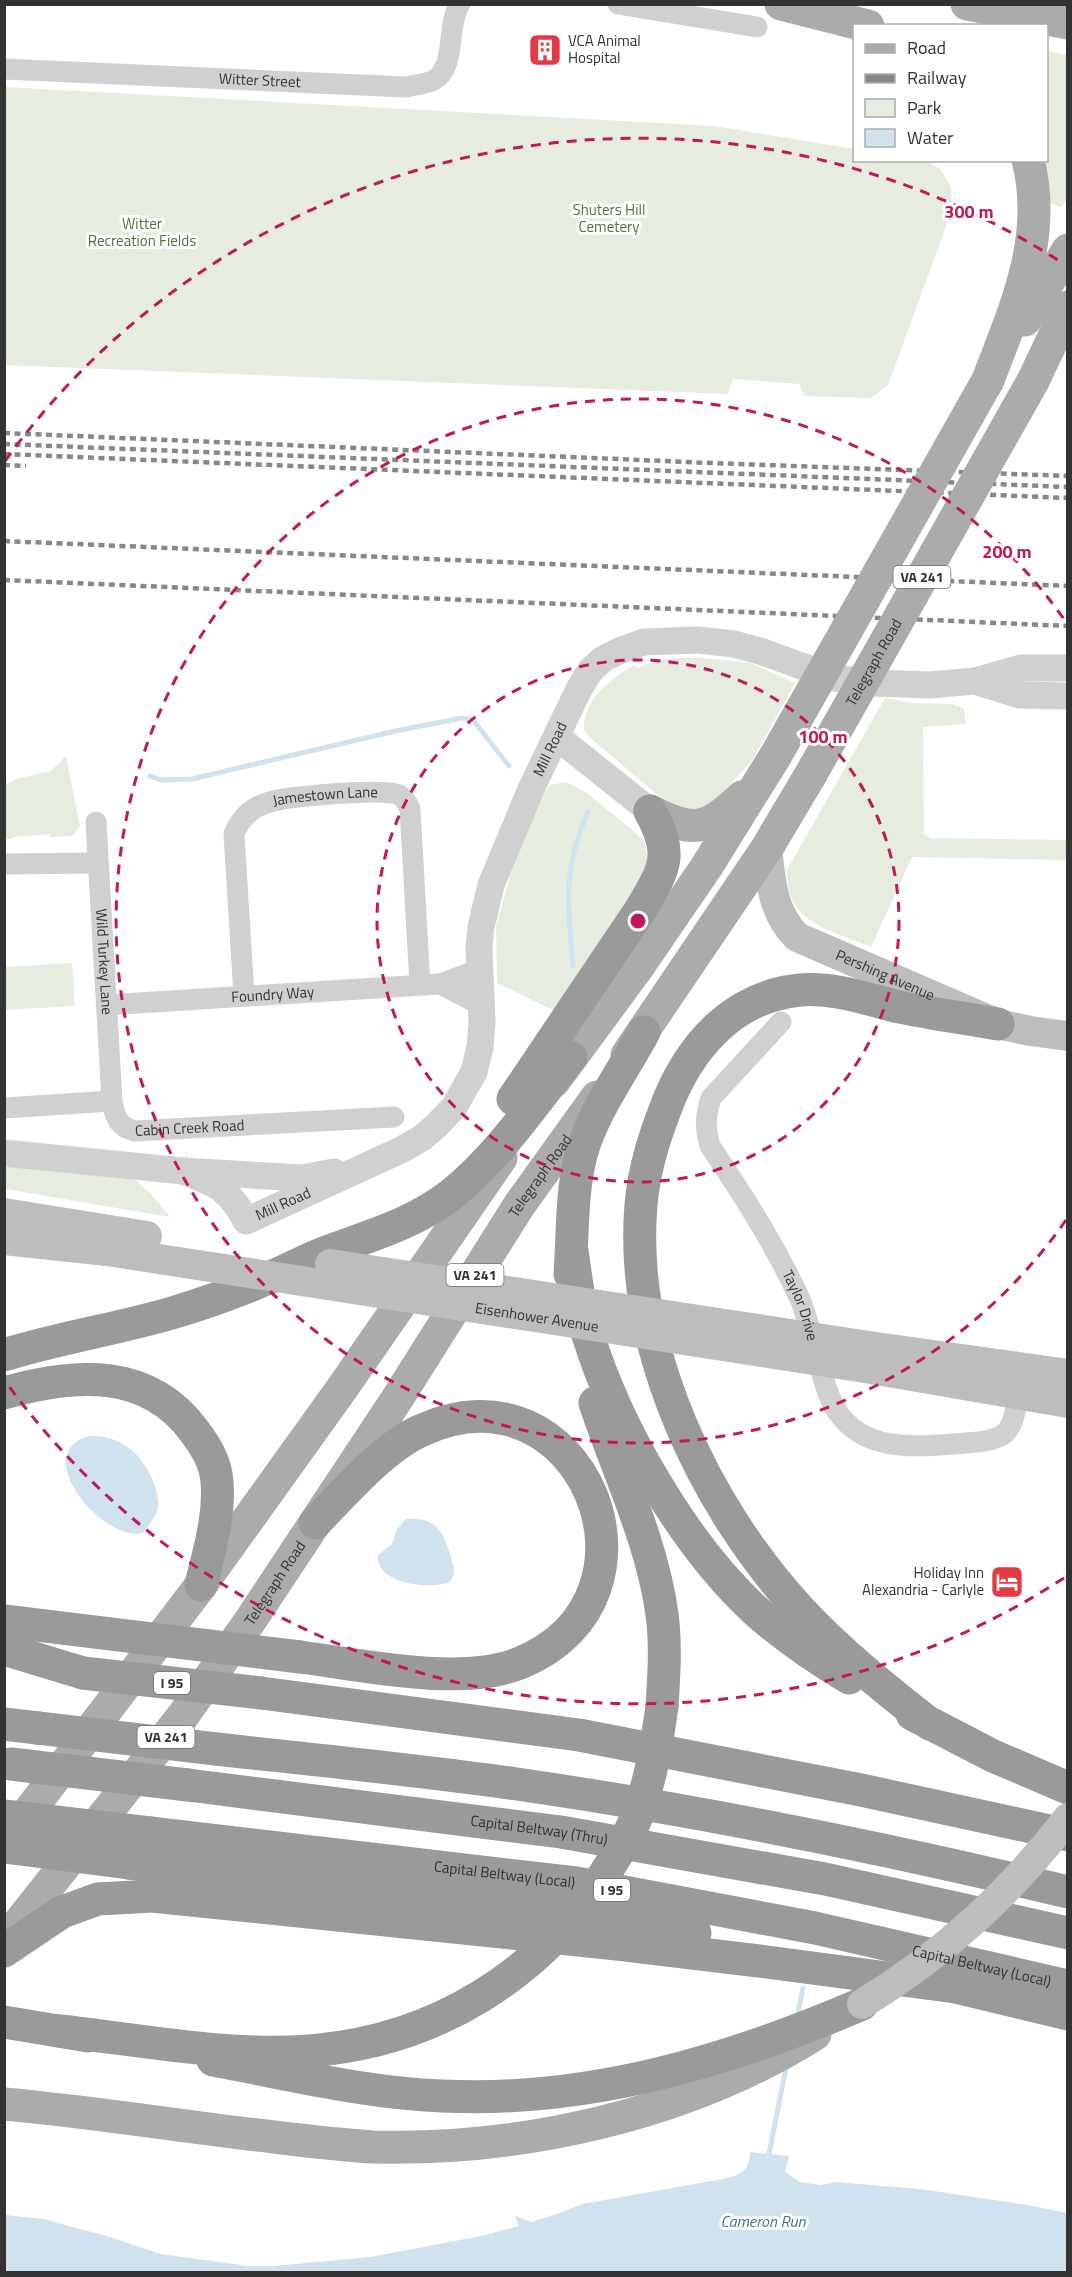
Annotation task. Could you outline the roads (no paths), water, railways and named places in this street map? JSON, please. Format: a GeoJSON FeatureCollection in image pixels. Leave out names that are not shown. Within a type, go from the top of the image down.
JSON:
{"type":"FeatureCollection","features":[{"type":"Feature","properties":{"kind":"highway"},"geometry":{"type":"LineString","coordinates":[[327,1252],[366,1228],[397,1214],[453,1172],[502,1115],[641,909],[656,883],[663,868],[664,843],[650,812]]}},
{"type":"Feature","properties":{"kind":"highway"},"geometry":{"type":"LineString","coordinates":[[930,1724],[846,1655],[798,1607],[768,1572],[714,1491],[692,1449],[674,1406],[651,1330],[641,1270],[641,1204],[651,1150],[673,1091],[701,1044],[731,1014],[746,1006],[782,993],[821,989],[901,1007],[998,1024]]}},
{"type":"Feature","properties":{"kind":"highway"},"geometry":{"type":"LineString","coordinates":[[60,2031],[212,2048],[306,2051],[354,2046],[397,2035],[431,2023],[505,1982],[531,1960],[577,1912],[599,1883],[622,1845],[641,1804],[657,1745],[663,1706],[664,1641],[656,1581],[640,1528],[578,1351],[569,1288],[576,1182],[582,1154],[593,1124],[644,1032]]}},
{"type":"Feature","properties":{"kind":"highway"},"geometry":{"type":"LineString","coordinates":[[4,1355],[115,1329],[174,1312],[269,1278],[427,1212],[453,1193],[479,1168],[571,1057]]}},
{"type":"Feature","properties":{"kind":"highway"},"geometry":{"type":"LineString","coordinates":[[572,1251],[587,1332],[602,1373],[628,1431],[666,1499],[715,1568],[755,1610],[787,1637],[851,1679],[930,1724],[993,1756],[1068,1788]]}},
{"type":"Feature","properties":{"kind":"highway"},"geometry":{"type":"LineString","coordinates":[[4,1393],[27,1387],[83,1379],[122,1382],[157,1396],[187,1421],[205,1445],[213,1462],[217,1480],[216,1516],[201,1585]]}},
{"type":"Feature","properties":{"kind":"highway"},"geometry":{"type":"LineString","coordinates":[[4,1620],[449,1675],[484,1672],[519,1664],[550,1647],[571,1627],[585,1609],[602,1564],[599,1519],[587,1482],[576,1465],[560,1448],[540,1434],[519,1423],[492,1417],[467,1416],[442,1422],[400,1442],[352,1485],[315,1523]]}},
{"type":"Feature","properties":{"kind":"highway"},"geometry":{"type":"LineString","coordinates":[[4,1649],[83,1673]]}},
{"type":"Feature","properties":{"kind":"highway","name":"I 95"},"geometry":{"type":"LineString","coordinates":[[4,1663],[261,1693],[579,1735],[861,1790],[1068,1835]]}},
{"type":"Feature","properties":{"kind":"highway"},"geometry":{"type":"LineString","coordinates":[[4,1724],[514,1784],[612,1799],[836,1839],[1068,1892]]}},
{"type":"Feature","properties":{"kind":"highway","name":"Capital Beltway (Thru)"},"geometry":{"type":"LineString","coordinates":[[8,1764],[561,1832],[825,1879],[1068,1933]]}},
{"type":"Feature","properties":{"kind":"highway","name":"Capital Beltway (Local)"},"geometry":{"type":"LineString","coordinates":[[4,1815],[586,1885],[815,1928],[1068,1986]]}},
{"type":"Feature","properties":{"kind":"highway"},"geometry":{"type":"LineString","coordinates":[[4,1846],[129,1863],[485,1902],[641,1924],[749,1943],[963,1988],[1068,2014]]}},
{"type":"Feature","properties":{"kind":"highway"},"geometry":{"type":"LineString","coordinates":[[4,1951],[62,1912],[98,1899],[152,1896],[759,1960],[963,1988]]}},
{"type":"Feature","properties":{"kind":"highway"},"geometry":{"type":"LineString","coordinates":[[4,2022],[341,2084],[442,2096],[488,2096],[537,2094],[648,2078],[754,2046],[862,2004]]}},
{"type":"Feature","properties":{"kind":"main road"},"geometry":{"type":"LineString","coordinates":[[780,4],[860,24]]}},
{"type":"Feature","properties":{"kind":"main road"},"geometry":{"type":"LineString","coordinates":[[967,4],[1068,23]]}},
{"type":"Feature","properties":{"kind":"main road"},"geometry":{"type":"LineString","coordinates":[[988,380],[1021,292],[1030,258],[1035,205],[1028,162]]}},
{"type":"Feature","properties":{"kind":"main road"},"geometry":{"type":"LineString","coordinates":[[988,380],[1068,250]]}},
{"type":"Feature","properties":{"kind":"main road"},"geometry":{"type":"LineString","coordinates":[[1032,381],[1068,307]]}},
{"type":"Feature","properties":{"kind":"main road"},"geometry":{"type":"LineString","coordinates":[[1032,381],[1068,338]]}},
{"type":"Feature","properties":{"kind":"main road","name":"VA 241"},"geometry":{"type":"LineString","coordinates":[[4,1846],[201,1585],[343,1387],[571,1057],[638,967],[707,866],[769,767],[988,380]]}},
{"type":"Feature","properties":{"kind":"main road","name":"Telegraph Road"},"geometry":{"type":"LineString","coordinates":[[4,1942],[182,1717],[397,1399],[520,1204],[644,1032],[767,848],[1032,381]]}},
{"type":"Feature","properties":{"kind":"main road"},"geometry":{"type":"LineString","coordinates":[[650,812],[679,824],[693,827],[704,825],[728,810],[769,767]]}},
{"type":"Feature","properties":{"kind":"main road"},"geometry":{"type":"LineString","coordinates":[[638,967],[669,892],[674,868],[674,855],[669,836],[650,812]]}},
{"type":"Feature","properties":{"kind":"main road","name":"Pershing Avenue"},"geometry":{"type":"LineString","coordinates":[[767,848],[773,895],[778,912],[787,927],[797,937],[998,1024],[1068,1036]]}},
{"type":"Feature","properties":{"kind":"main road","name":"Eisenhower Avenue"},"geometry":{"type":"LineString","coordinates":[[4,1213],[867,1357],[1018,1395],[1068,1403]]}},
{"type":"Feature","properties":{"kind":"main road","name":"Eisenhower Avenue"},"geometry":{"type":"LineString","coordinates":[[4,1240],[107,1251],[867,1357],[1068,1374]]}},
{"type":"Feature","properties":{"kind":"main road"},"geometry":{"type":"LineString","coordinates":[[4,2104],[52,2108],[211,2130],[371,2146],[460,2144],[531,2136],[640,2111],[691,2095],[750,2070],[810,2037],[890,1987],[965,1930],[1020,1876],[1068,1818]]}},
{"type":"Feature","properties":{"kind":"street","name":"Witter Street"},"geometry":{"type":"LineString","coordinates":[[4,69],[406,87],[433,81],[439,76],[448,61],[454,15],[460,4]]}},
{"type":"Feature","properties":{"kind":"street"},"geometry":{"type":"LineString","coordinates":[[618,4],[757,27]]}},
{"type":"Feature","properties":{"kind":"street","name":"Mill Road"},"geometry":{"type":"LineString","coordinates":[[183,1171],[217,1184],[234,1201],[246,1221],[422,1138],[454,1107],[474,1072],[480,1047],[481,927],[491,885],[531,789],[579,689],[590,671],[603,660],[619,651],[644,642],[698,640],[760,651],[834,678],[874,683],[930,685],[975,681],[1022,668],[1068,668]]}},
{"type":"Feature","properties":{"kind":"street","name":"Mill Road"},"geometry":{"type":"LineString","coordinates":[[975,681],[1020,695],[1068,696]]}},
{"type":"Feature","properties":{"kind":"street"},"geometry":{"type":"LineString","coordinates":[[557,737],[650,812]]}},
{"type":"Feature","properties":{"kind":"street","name":"Jamestown Lane"},"geometry":{"type":"LineString","coordinates":[[244,996],[234,834],[237,826],[245,815],[255,808],[282,799],[370,793],[398,794],[406,800],[410,808],[430,985]]}},
{"type":"Feature","properties":{"kind":"street","name":"Wild Turkey Lane"},"geometry":{"type":"LineString","coordinates":[[96,822],[112,1101]]}},
{"type":"Feature","properties":{"kind":"street"},"geometry":{"type":"LineString","coordinates":[[4,864],[98,863]]}},
{"type":"Feature","properties":{"kind":"street","name":"Foundry Way"},"geometry":{"type":"LineString","coordinates":[[107,1005],[430,985],[480,969]]}},
{"type":"Feature","properties":{"kind":"street"},"geometry":{"type":"LineString","coordinates":[[430,985],[481,1005]]}},
{"type":"Feature","properties":{"kind":"street","name":"Taylor Drive"},"geometry":{"type":"LineString","coordinates":[[782,1022],[711,1098],[706,1113],[706,1129],[711,1146],[771,1244],[801,1302],[827,1392],[836,1410],[852,1427],[873,1440],[888,1444],[924,1446],[985,1442],[997,1439],[1011,1427],[1018,1395]]}},
{"type":"Feature","properties":{"kind":"street"},"geometry":{"type":"LineString","coordinates":[[4,1108],[112,1101]]}},
{"type":"Feature","properties":{"kind":"street","name":"Cabin Creek Road"},"geometry":{"type":"LineString","coordinates":[[112,1101],[118,1123],[135,1131],[394,1117]]}},
{"type":"Feature","properties":{"kind":"street","name":"Mill Road"},"geometry":{"type":"LineString","coordinates":[[4,1153],[183,1171],[302,1178],[364,1167]]}},
{"type":"Feature","properties":{"kind":"water"},"geometry":{"type":"Polygon","coordinates":[[[90,1436],[113,1439],[122,1443],[131,1449],[145,1465],[155,1486],[158,1509],[143,1533],[126,1532],[108,1524],[91,1510],[78,1494],[68,1476],[66,1459],[73,1445],[90,1436]]]}},
{"type":"Feature","properties":{"kind":"water"},"geometry":{"type":"Polygon","coordinates":[[[406,1519],[427,1522],[440,1531],[448,1547],[454,1568],[450,1582],[418,1585],[405,1582],[385,1573],[379,1565],[378,1555],[392,1544],[397,1529],[406,1519]]]}},
{"type":"Feature","properties":{"kind":"water","name":"Cameron Run"},"geometry":{"type":"Polygon","coordinates":[[[750,2152],[789,2156],[785,2172],[800,2182],[820,2185],[836,2182],[920,2189],[1067,2213],[1067,2272],[5,2272],[5,2215],[43,2219],[161,2254],[247,2266],[274,2266],[370,2257],[481,2236],[519,2226],[515,2216],[531,2222],[582,2204],[723,2179],[743,2172],[748,2164],[750,2152]]]}},
{"type":"Feature","properties":{"kind":"waterway"},"geometry":{"type":"LineString","coordinates":[[150,776],[161,780],[192,779],[395,731],[462,718],[473,720],[509,766]]}},
{"type":"Feature","properties":{"kind":"waterway"},"geometry":{"type":"LineString","coordinates":[[573,966],[569,888],[574,852],[588,812]]}},
{"type":"Feature","properties":{"kind":"waterway"},"geometry":{"type":"LineString","coordinates":[[797,2018],[803,1988]]}},
{"type":"Feature","properties":{"kind":"waterway"},"geometry":{"type":"LineString","coordinates":[[768,2159],[787,2063]]}},
{"type":"Feature","properties":{"kind":"railway"},"geometry":{"type":"LineString","coordinates":[[4,433],[1068,476]]}},
{"type":"Feature","properties":{"kind":"railway"},"geometry":{"type":"LineString","coordinates":[[4,444],[1068,487]]}},
{"type":"Feature","properties":{"kind":"railway"},"geometry":{"type":"LineString","coordinates":[[4,454],[1068,498]]}},
{"type":"Feature","properties":{"kind":"railway"},"geometry":{"type":"LineString","coordinates":[[4,465],[26,466]]}},
{"type":"Feature","properties":{"kind":"railway"},"geometry":{"type":"LineString","coordinates":[[4,541],[1068,586]]}},
{"type":"Feature","properties":{"kind":"railway"},"geometry":{"type":"LineString","coordinates":[[4,580],[1068,626]]}},
{"type":"Feature","properties":{"kind":"place","name":"VCA Animal Hospital"},"geometry":{"type":"Point","coordinates":[545,50]}},
{"type":"Feature","properties":{"kind":"place","name":"Holiday Inn Alexandria - Carlyle"},"geometry":{"type":"Point","coordinates":[1007,1582]}},
{"type":"Feature","properties":{"kind":"park label","name":"Shuters Hill Cemetery"},"geometry":{"type":"Point","coordinates":[609,218]}},
{"type":"Feature","properties":{"kind":"park label","name":"Witter Recreation Fields"},"geometry":{"type":"Point","coordinates":[142,232]}}]}
